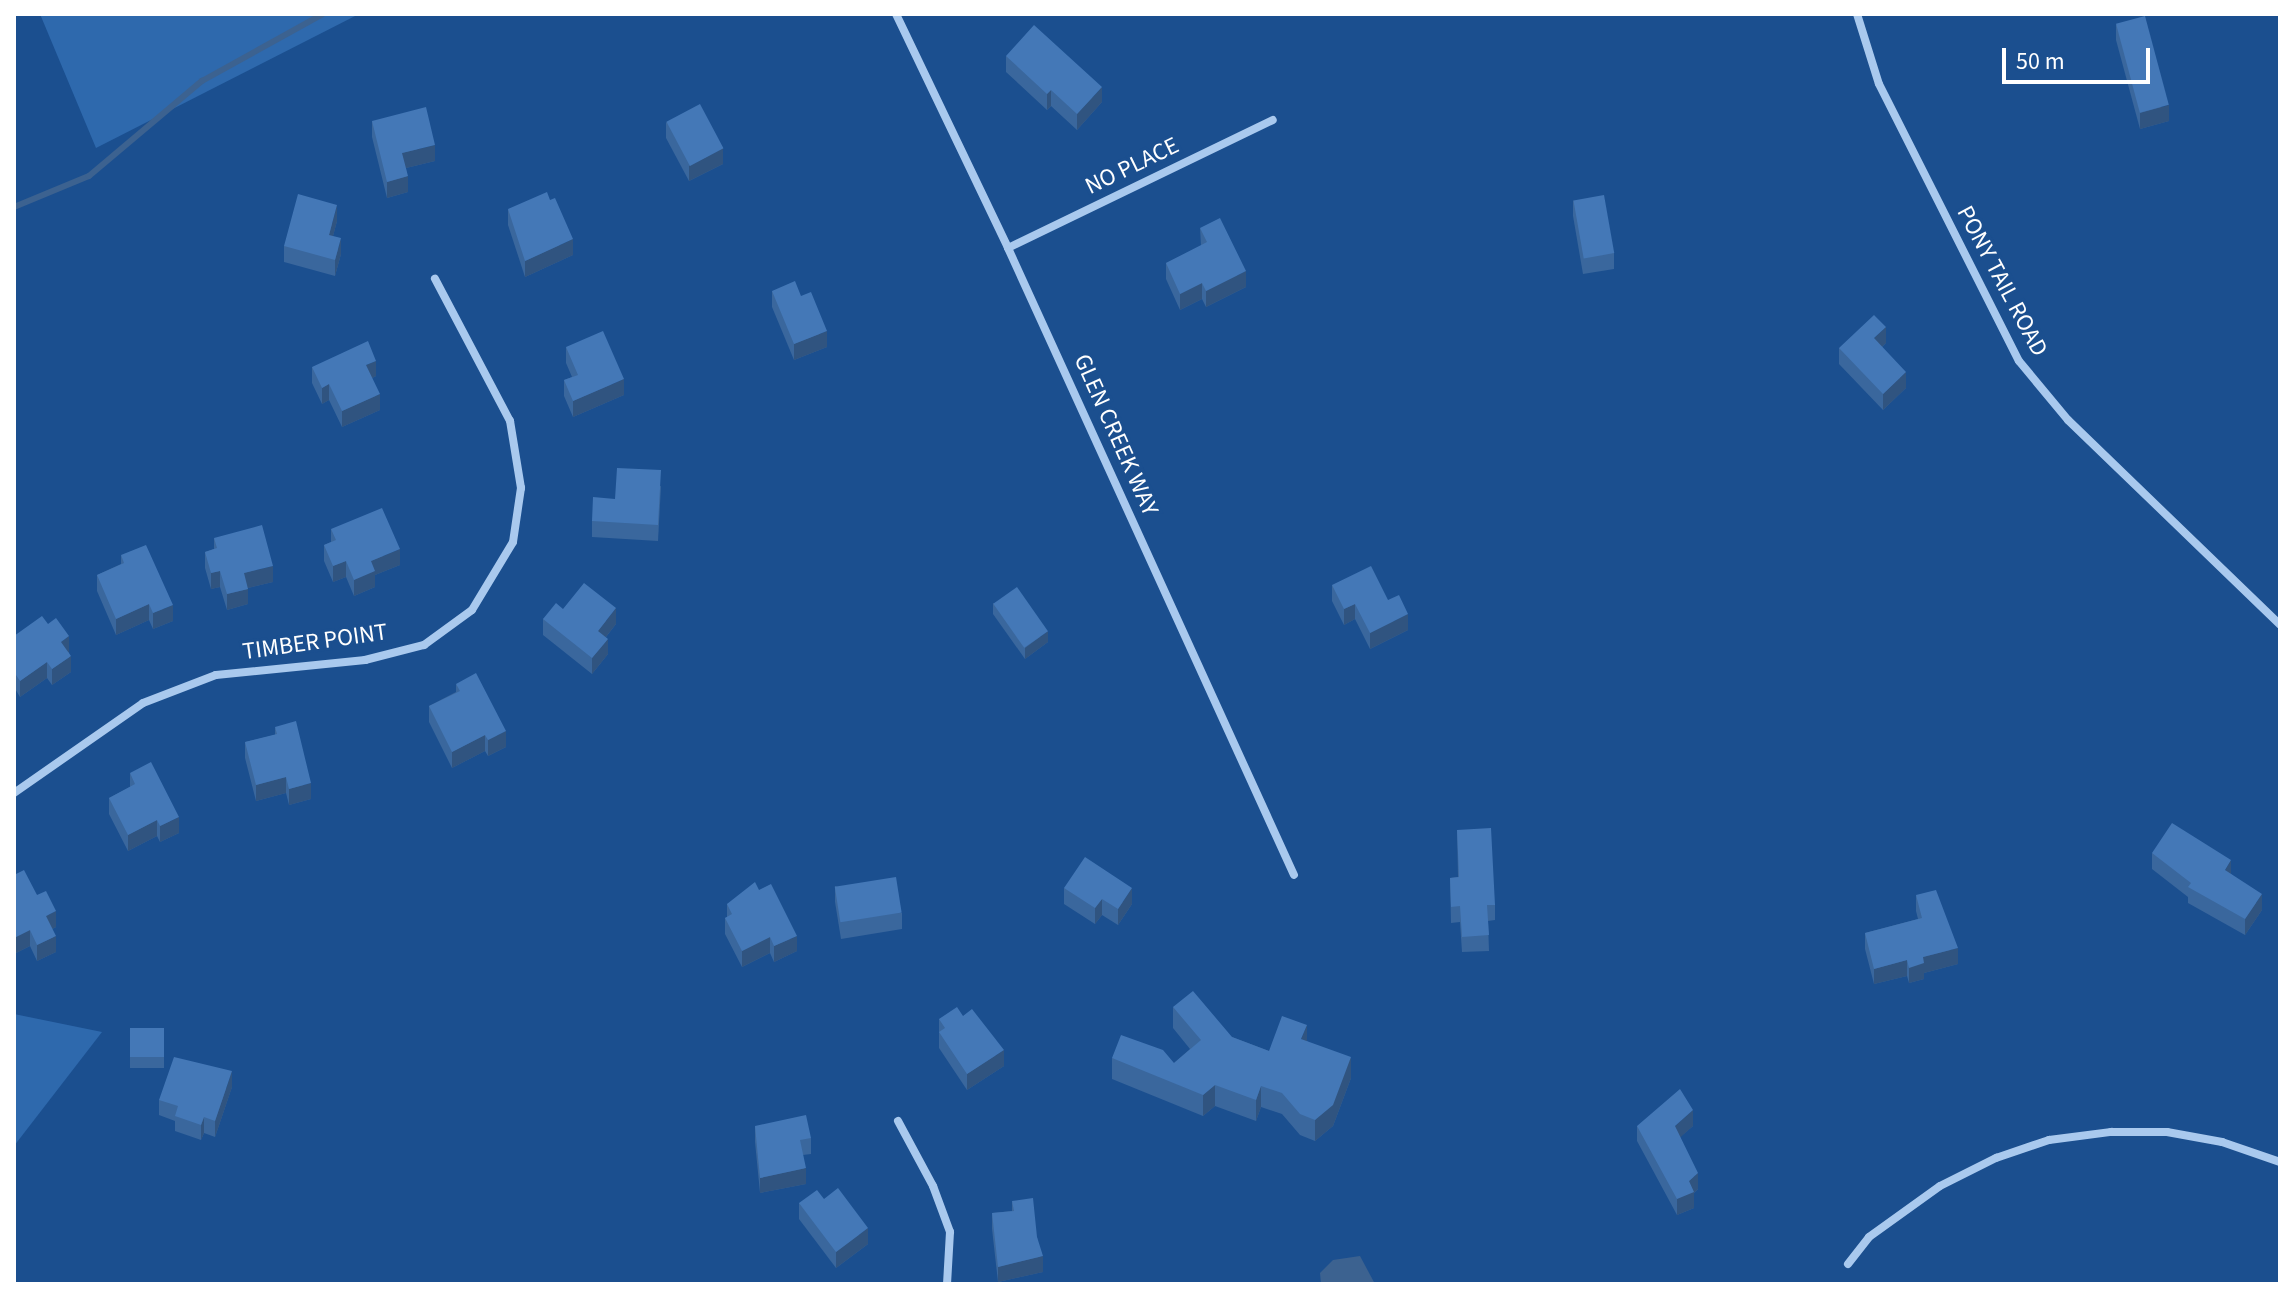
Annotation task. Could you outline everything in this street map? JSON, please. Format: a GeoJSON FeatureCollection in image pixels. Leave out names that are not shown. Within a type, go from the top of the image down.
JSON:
{"type":"FeatureCollection","features":[{"type":"Feature","properties":{"kind":"street","name":"GLEN CREEK WAY"},"geometry":{"type":"LineString","coordinates":[[896,14],[1008,248],[1294,875]]}},
{"type":"Feature","properties":{"kind":"street","name":"PONY TAIL ROAD"},"geometry":{"type":"LineString","coordinates":[[1857,14],[1879,84],[2019,361],[2068,420],[2280,625]]}},
{"type":"Feature","properties":{"kind":"street","name":"NO PLACE"},"geometry":{"type":"LineString","coordinates":[[1008,248],[1273,120]]}},
{"type":"Feature","properties":{"kind":"street","name":"TIMBER POINT"},"geometry":{"type":"LineString","coordinates":[[14,793],[143,703],[216,675],[365,660],[424,645],[472,610],[513,542],[521,488],[510,421],[435,279]]}},
{"type":"Feature","properties":{"kind":"street"},"geometry":{"type":"LineString","coordinates":[[898,1121],[933,1186],[950,1232],[947,1284]]}},
{"type":"Feature","properties":{"kind":"street"},"geometry":{"type":"LineString","coordinates":[[1848,1264],[1869,1237],[1940,1186],[1996,1158],[2049,1140],[2111,1132],[2167,1132],[2222,1142],[2279,1160]]}},
{"type":"Feature","properties":{"kind":"shaded area"},"geometry":{"type":"Polygon","coordinates":[[[40,14],[359,14],[96,148],[40,14]]]}},
{"type":"Feature","properties":{"kind":"shaded area"},"geometry":{"type":"Polygon","coordinates":[[[14,1014],[102,1032],[14,1146],[14,1014]]]}},
{"type":"Feature","properties":{"kind":"shaded area"},"geometry":{"type":"Polygon","coordinates":[[[1360,1256],[1375,1284],[1321,1284],[1320,1273],[1333,1260],[1360,1256]]]}},
{"type":"Feature","properties":{"kind":"building"},"geometry":{"type":"Polygon","coordinates":[[[2145,16],[2169,105],[2140,113],[2116,24],[2145,16]]]}},
{"type":"Feature","properties":{"kind":"building"},"geometry":{"type":"Polygon","coordinates":[[[1034,25],[1102,87],[1077,114],[1051,90],[1047,94],[1006,56],[1034,25]]]}},
{"type":"Feature","properties":{"kind":"building"},"geometry":{"type":"Polygon","coordinates":[[[700,104],[723,148],[690,166],[666,122],[700,104]]]}},
{"type":"Feature","properties":{"kind":"building"},"geometry":{"type":"Polygon","coordinates":[[[426,107],[435,145],[402,153],[408,176],[387,182],[372,121],[426,107]]]}},
{"type":"Feature","properties":{"kind":"building"},"geometry":{"type":"Polygon","coordinates":[[[547,192],[550,200],[555,198],[573,239],[525,261],[508,209],[547,192]]]}},
{"type":"Feature","properties":{"kind":"building"},"geometry":{"type":"Polygon","coordinates":[[[298,194],[337,205],[329,235],[341,238],[335,260],[284,246],[298,194]]]}},
{"type":"Feature","properties":{"kind":"building"},"geometry":{"type":"Polygon","coordinates":[[[1604,195],[1614,253],[1584,258],[1573,200],[1604,195]]]}},
{"type":"Feature","properties":{"kind":"building"},"geometry":{"type":"Polygon","coordinates":[[[1220,218],[1246,271],[1206,291],[1202,283],[1180,294],[1166,263],[1207,242],[1200,228],[1220,218]]]}},
{"type":"Feature","properties":{"kind":"building"},"geometry":{"type":"Polygon","coordinates":[[[795,281],[801,296],[811,292],[827,331],[794,344],[772,291],[795,281]]]}},
{"type":"Feature","properties":{"kind":"building"},"geometry":{"type":"Polygon","coordinates":[[[1874,315],[1886,327],[1874,338],[1906,372],[1883,394],[1839,348],[1874,315]]]}},
{"type":"Feature","properties":{"kind":"building"},"geometry":{"type":"Polygon","coordinates":[[[603,331],[624,379],[573,401],[564,380],[578,375],[566,347],[603,331]]]}},
{"type":"Feature","properties":{"kind":"building"},"geometry":{"type":"Polygon","coordinates":[[[368,341],[376,361],[366,365],[380,394],[342,411],[329,384],[322,388],[312,367],[368,341]]]}},
{"type":"Feature","properties":{"kind":"building"},"geometry":{"type":"Polygon","coordinates":[[[617,468],[661,470],[658,525],[592,521],[593,497],[615,499],[617,468]]]}},
{"type":"Feature","properties":{"kind":"building"},"geometry":{"type":"Polygon","coordinates":[[[382,508],[400,549],[371,561],[375,571],[354,580],[346,561],[333,566],[324,545],[336,540],[331,529],[382,508]]]}},
{"type":"Feature","properties":{"kind":"building"},"geometry":{"type":"Polygon","coordinates":[[[262,525],[273,566],[244,573],[248,589],[227,594],[220,571],[211,573],[205,552],[217,548],[214,538],[262,525]]]}},
{"type":"Feature","properties":{"kind":"building"},"geometry":{"type":"Polygon","coordinates":[[[146,545],[173,605],[153,613],[149,604],[116,619],[97,575],[124,563],[121,555],[146,545]]]}},
{"type":"Feature","properties":{"kind":"building"},"geometry":{"type":"Polygon","coordinates":[[[1371,566],[1388,600],[1399,595],[1408,614],[1370,633],[1355,604],[1344,609],[1332,585],[1371,566]]]}},
{"type":"Feature","properties":{"kind":"building"},"geometry":{"type":"Polygon","coordinates":[[[584,583],[616,608],[598,631],[608,639],[592,658],[543,619],[556,603],[563,609],[584,583]]]}},
{"type":"Feature","properties":{"kind":"building"},"geometry":{"type":"Polygon","coordinates":[[[1017,587],[1048,631],[1024,648],[993,604],[1017,587]]]}},
{"type":"Feature","properties":{"kind":"building"},"geometry":{"type":"Polygon","coordinates":[[[42,616],[48,624],[56,618],[69,636],[61,642],[71,656],[52,669],[47,662],[20,681],[14,672],[14,636],[42,616]]]}},
{"type":"Feature","properties":{"kind":"building"},"geometry":{"type":"Polygon","coordinates":[[[476,673],[506,731],[488,740],[485,735],[452,752],[429,706],[460,691],[456,684],[476,673]]]}},
{"type":"Feature","properties":{"kind":"building"},"geometry":{"type":"Polygon","coordinates":[[[296,721],[311,783],[289,789],[286,777],[256,785],[245,742],[277,734],[275,727],[296,721]]]}},
{"type":"Feature","properties":{"kind":"building"},"geometry":{"type":"Polygon","coordinates":[[[151,762],[179,817],[160,826],[157,820],[128,835],[109,798],[135,784],[130,773],[151,762]]]}},
{"type":"Feature","properties":{"kind":"building"},"geometry":{"type":"Polygon","coordinates":[[[2172,823],[2231,860],[2225,870],[2262,894],[2245,919],[2188,887],[2191,883],[2152,853],[2172,823]]]}},
{"type":"Feature","properties":{"kind":"building"},"geometry":{"type":"Polygon","coordinates":[[[1491,828],[1495,905],[1487,905],[1489,935],[1462,937],[1460,906],[1451,907],[1450,878],[1459,877],[1457,830],[1491,828]]]}},
{"type":"Feature","properties":{"kind":"building"},"geometry":{"type":"Polygon","coordinates":[[[1085,857],[1132,888],[1118,909],[1102,899],[1095,908],[1064,888],[1085,857]]]}},
{"type":"Feature","properties":{"kind":"building"},"geometry":{"type":"Polygon","coordinates":[[[24,870],[37,895],[46,891],[56,911],[46,916],[56,936],[37,945],[30,930],[14,938],[14,875],[24,870]]]}},
{"type":"Feature","properties":{"kind":"building"},"geometry":{"type":"Polygon","coordinates":[[[896,877],[902,913],[840,922],[835,887],[896,877]]]}},
{"type":"Feature","properties":{"kind":"building"},"geometry":{"type":"Polygon","coordinates":[[[755,882],[759,890],[771,884],[797,936],[774,946],[770,937],[742,951],[725,918],[732,914],[727,904],[755,882]]]}},
{"type":"Feature","properties":{"kind":"building"},"geometry":{"type":"Polygon","coordinates":[[[1936,890],[1958,948],[1923,957],[1924,963],[1909,968],[1907,960],[1874,969],[1865,933],[1922,918],[1916,895],[1936,890]]]}},
{"type":"Feature","properties":{"kind":"building"},"geometry":{"type":"Polygon","coordinates":[[[1193,991],[1232,1037],[1269,1051],[1282,1016],[1307,1025],[1301,1039],[1351,1057],[1333,1105],[1315,1120],[1300,1114],[1282,1093],[1261,1086],[1256,1100],[1215,1085],[1203,1095],[1112,1058],[1121,1035],[1163,1050],[1174,1063],[1201,1040],[1173,1007],[1193,991]]]}},
{"type":"Feature","properties":{"kind":"building"},"geometry":{"type":"Polygon","coordinates":[[[957,1007],[963,1016],[972,1009],[1004,1050],[967,1074],[939,1032],[945,1028],[939,1019],[957,1007]]]}},
{"type":"Feature","properties":{"kind":"building"},"geometry":{"type":"Polygon","coordinates":[[[130,1028],[164,1028],[164,1057],[130,1057],[130,1028]]]}},
{"type":"Feature","properties":{"kind":"building"},"geometry":{"type":"Polygon","coordinates":[[[174,1057],[232,1071],[215,1121],[204,1117],[201,1125],[175,1116],[178,1106],[159,1100],[174,1057]]]}},
{"type":"Feature","properties":{"kind":"building"},"geometry":{"type":"Polygon","coordinates":[[[1680,1089],[1693,1110],[1675,1126],[1698,1173],[1689,1181],[1694,1192],[1677,1199],[1637,1126],[1680,1089]]]}},
{"type":"Feature","properties":{"kind":"building"},"geometry":{"type":"Polygon","coordinates":[[[806,1115],[811,1138],[800,1140],[806,1168],[760,1178],[755,1126],[806,1115]]]}},
{"type":"Feature","properties":{"kind":"building"},"geometry":{"type":"Polygon","coordinates":[[[838,1188],[868,1228],[836,1252],[799,1203],[817,1190],[824,1199],[838,1188]]]}},
{"type":"Feature","properties":{"kind":"building"},"geometry":{"type":"Polygon","coordinates":[[[1033,1198],[1037,1237],[1043,1256],[998,1267],[992,1213],[1014,1211],[1012,1201],[1033,1198]]]}},
{"type":"Feature","properties":{"kind":"waterway"},"geometry":{"type":"LineString","coordinates":[[14,207],[89,176],[202,81],[323,14]]}}]}
